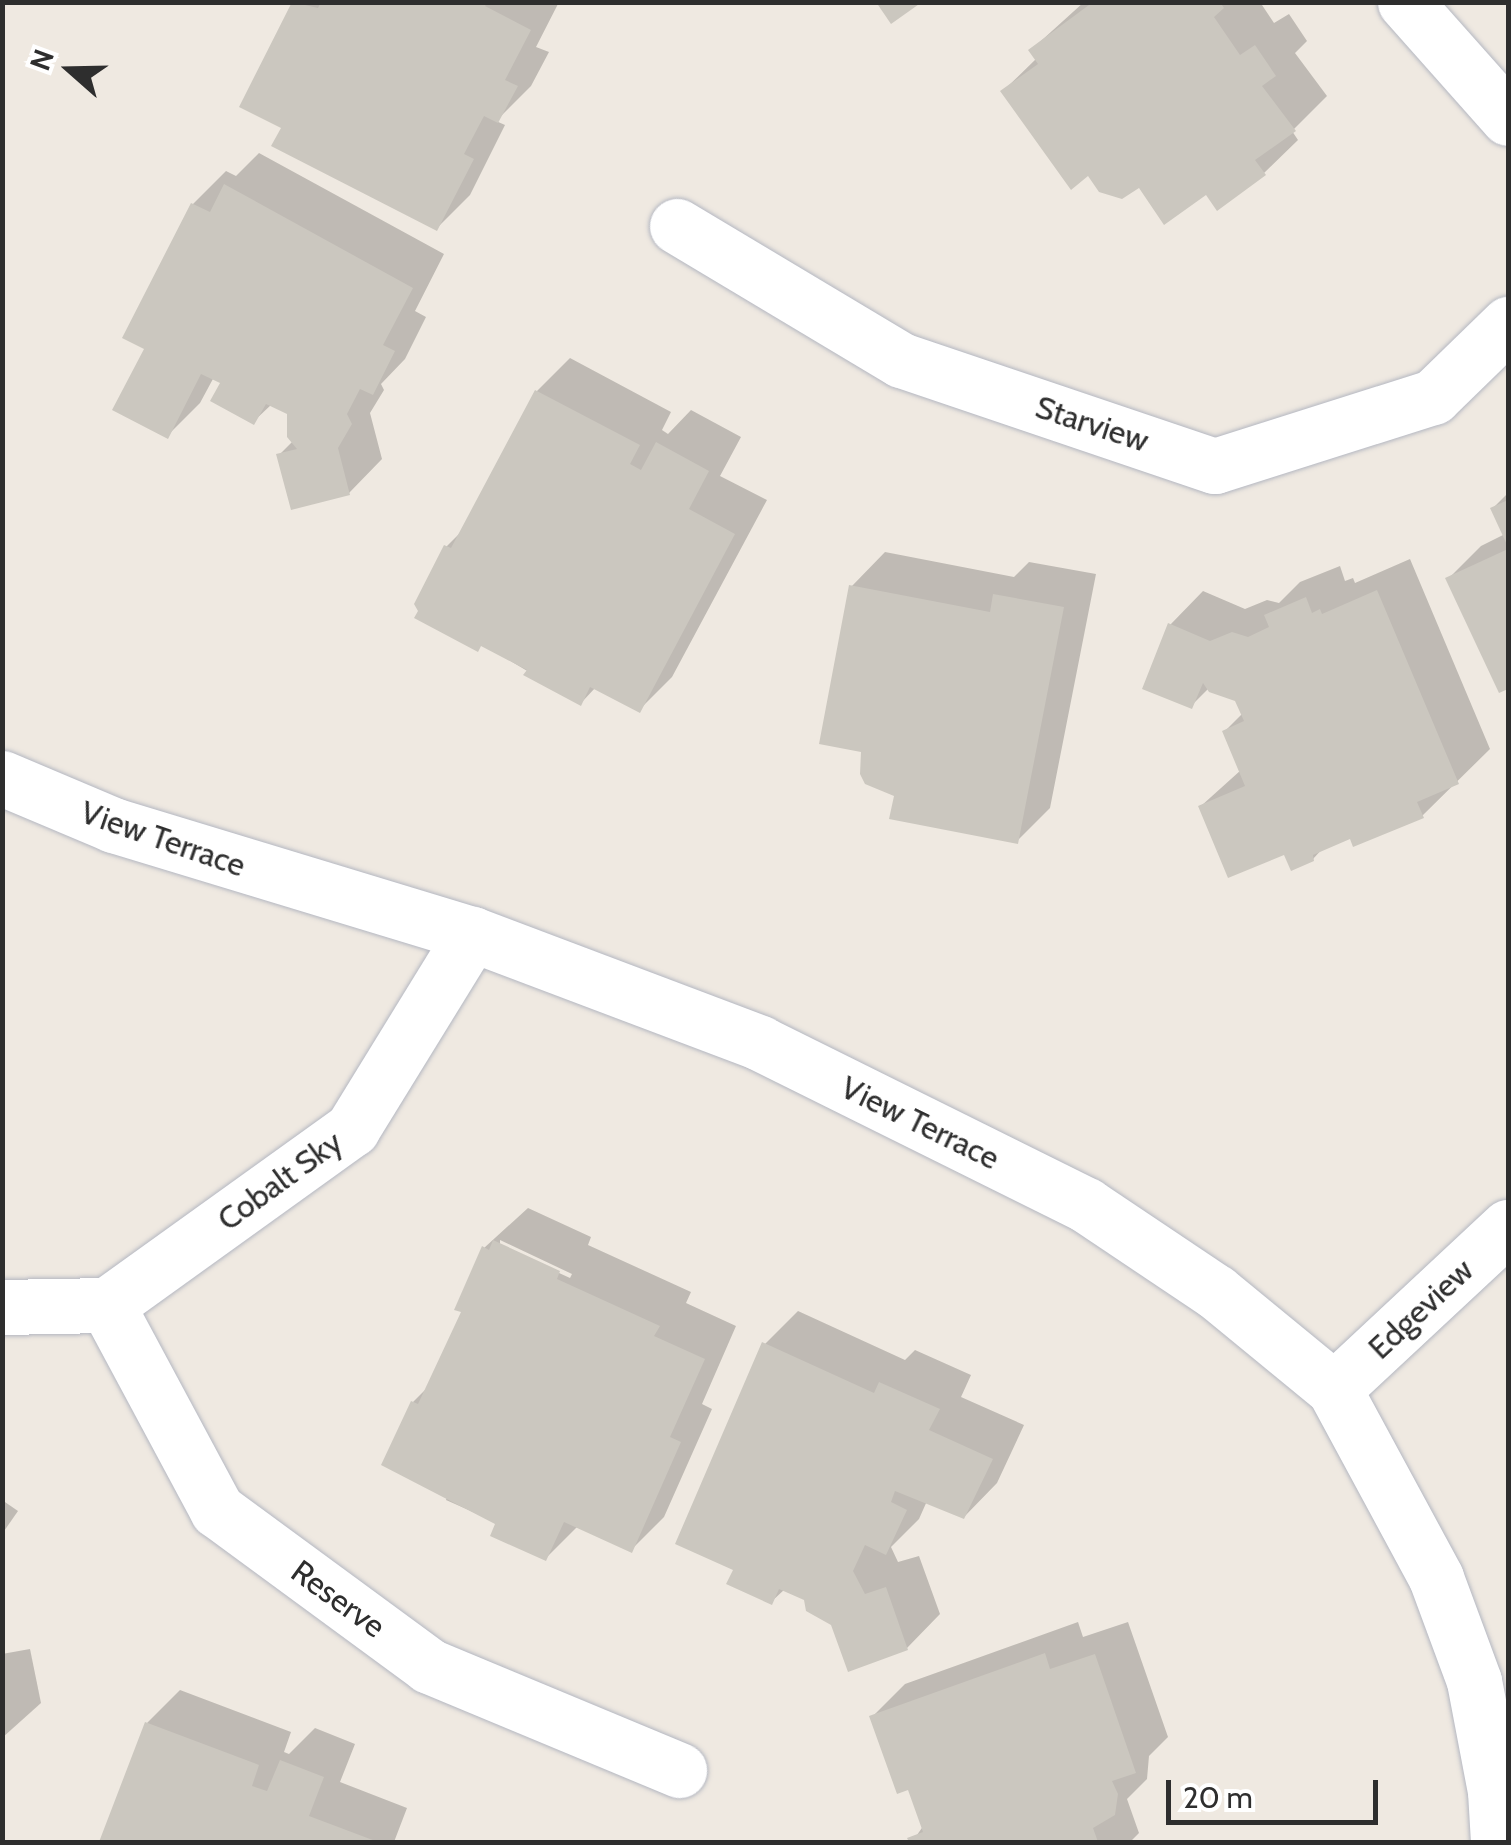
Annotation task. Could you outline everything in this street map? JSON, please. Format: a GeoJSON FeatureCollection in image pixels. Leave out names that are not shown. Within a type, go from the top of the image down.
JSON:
{"type":"FeatureCollection","features":[{"type":"Feature","properties":{"kind":"street"},"geometry":{"type":"LineString","coordinates":[[1406,2],[1508,118]]}},
{"type":"Feature","properties":{"kind":"street","name":"Starview"},"geometry":{"type":"LineString","coordinates":[[677,226],[901,360],[1216,466],[1433,397],[1508,324]]}},
{"type":"Feature","properties":{"kind":"street","name":"View Terrace"},"geometry":{"type":"LineString","coordinates":[[2,778],[113,826],[472,934],[760,1043],[1086,1205],[1216,1292],[1334,1389],[1436,1578],[1474,1681],[1495,1791],[1498,1842]]}},
{"type":"Feature","properties":{"kind":"street","name":"Cobalt Sky"},"geometry":{"type":"LineString","coordinates":[[107,1304],[352,1129],[472,934]]}},
{"type":"Feature","properties":{"kind":"street","name":"Edgeview"},"geometry":{"type":"LineString","coordinates":[[1334,1389],[1508,1227]]}},
{"type":"Feature","properties":{"kind":"street"},"geometry":{"type":"LineString","coordinates":[[2,1307],[107,1304]]}},
{"type":"Feature","properties":{"kind":"street","name":"Reserve"},"geometry":{"type":"LineString","coordinates":[[107,1304],[217,1510],[429,1666],[680,1770]]}},
{"type":"Feature","properties":{"kind":"building"},"geometry":{"type":"Polygon","coordinates":[[[292,2],[318,8],[321,2],[488,2],[485,6],[531,30],[505,80],[518,86],[498,123],[484,116],[464,154],[474,159],[437,231],[271,146],[281,128],[239,107],[292,2]]]}},
{"type":"Feature","properties":{"kind":"building"},"geometry":{"type":"Polygon","coordinates":[[[876,2],[922,2],[891,24],[876,2]]]}},
{"type":"Feature","properties":{"kind":"building"},"geometry":{"type":"Polygon","coordinates":[[[1093,2],[1220,2],[1224,8],[1214,17],[1240,55],[1255,45],[1276,76],[1262,86],[1296,131],[1255,160],[1266,175],[1217,211],[1206,195],[1164,225],[1139,188],[1122,199],[1099,192],[1088,176],[1071,190],[1000,91],[1038,64],[1028,50],[1093,2]]]}},
{"type":"Feature","properties":{"kind":"building"},"geometry":{"type":"Polygon","coordinates":[[[224,184],[413,288],[383,345],[395,351],[373,395],[360,389],[347,414],[352,424],[338,448],[350,495],[291,510],[276,454],[297,449],[287,437],[287,414],[266,404],[254,425],[210,401],[220,383],[201,374],[168,439],[112,410],[144,349],[122,338],[191,203],[210,212],[224,184]]]}},
{"type":"Feature","properties":{"kind":"building"},"geometry":{"type":"Polygon","coordinates":[[[535,390],[640,445],[630,464],[641,470],[656,442],[709,471],[689,509],[735,534],[640,713],[590,687],[581,706],[523,675],[527,670],[481,646],[478,652],[414,618],[418,611],[414,604],[444,545],[451,548],[535,390]]]}},
{"type":"Feature","properties":{"kind":"building"},"geometry":{"type":"Polygon","coordinates":[[[1508,500],[1508,547],[1490,508],[1508,500]]]}},
{"type":"Feature","properties":{"kind":"building"},"geometry":{"type":"Polygon","coordinates":[[[1508,549],[1508,689],[1499,693],[1445,578],[1508,549]]]}},
{"type":"Feature","properties":{"kind":"building"},"geometry":{"type":"Polygon","coordinates":[[[849,585],[990,612],[993,594],[1064,607],[1018,844],[889,819],[894,796],[865,784],[860,774],[861,752],[819,744],[849,585]]]}},
{"type":"Feature","properties":{"kind":"building"},"geometry":{"type":"Polygon","coordinates":[[[1377,590],[1459,784],[1417,802],[1424,818],[1353,847],[1350,839],[1313,855],[1314,861],[1291,871],[1284,855],[1228,878],[1198,806],[1245,786],[1222,731],[1244,721],[1235,701],[1209,692],[1203,683],[1192,709],[1142,689],[1168,623],[1210,641],[1232,632],[1248,637],[1269,627],[1264,615],[1306,597],[1312,613],[1320,609],[1322,614],[1377,590]]]}},
{"type":"Feature","properties":{"kind":"building"},"geometry":{"type":"Polygon","coordinates":[[[493,1240],[560,1271],[557,1279],[660,1326],[654,1336],[705,1359],[670,1437],[681,1442],[632,1553],[564,1522],[546,1561],[490,1536],[495,1524],[381,1465],[411,1401],[418,1404],[461,1312],[454,1310],[482,1246],[489,1250],[493,1240]]]}},
{"type":"Feature","properties":{"kind":"building"},"geometry":{"type":"Polygon","coordinates":[[[762,1342],[874,1393],[879,1382],[940,1409],[929,1430],[993,1459],[964,1519],[895,1491],[891,1502],[907,1510],[886,1555],[865,1545],[853,1571],[865,1594],[886,1587],[908,1650],[848,1672],[831,1625],[806,1611],[804,1600],[779,1589],[772,1605],[726,1584],[733,1570],[675,1544],[762,1342]]]}},
{"type":"Feature","properties":{"kind":"building"},"geometry":{"type":"Polygon","coordinates":[[[1045,1653],[1050,1669],[1095,1654],[1136,1773],[1112,1781],[1118,1794],[1115,1815],[1093,1828],[1098,1842],[909,1842],[907,1838],[923,1832],[908,1790],[897,1794],[869,1716],[1045,1653]]]}},
{"type":"Feature","properties":{"kind":"building"},"geometry":{"type":"Polygon","coordinates":[[[145,1722],[259,1765],[252,1786],[267,1791],[280,1760],[324,1777],[309,1816],[378,1842],[99,1842],[145,1722]]]}}]}
